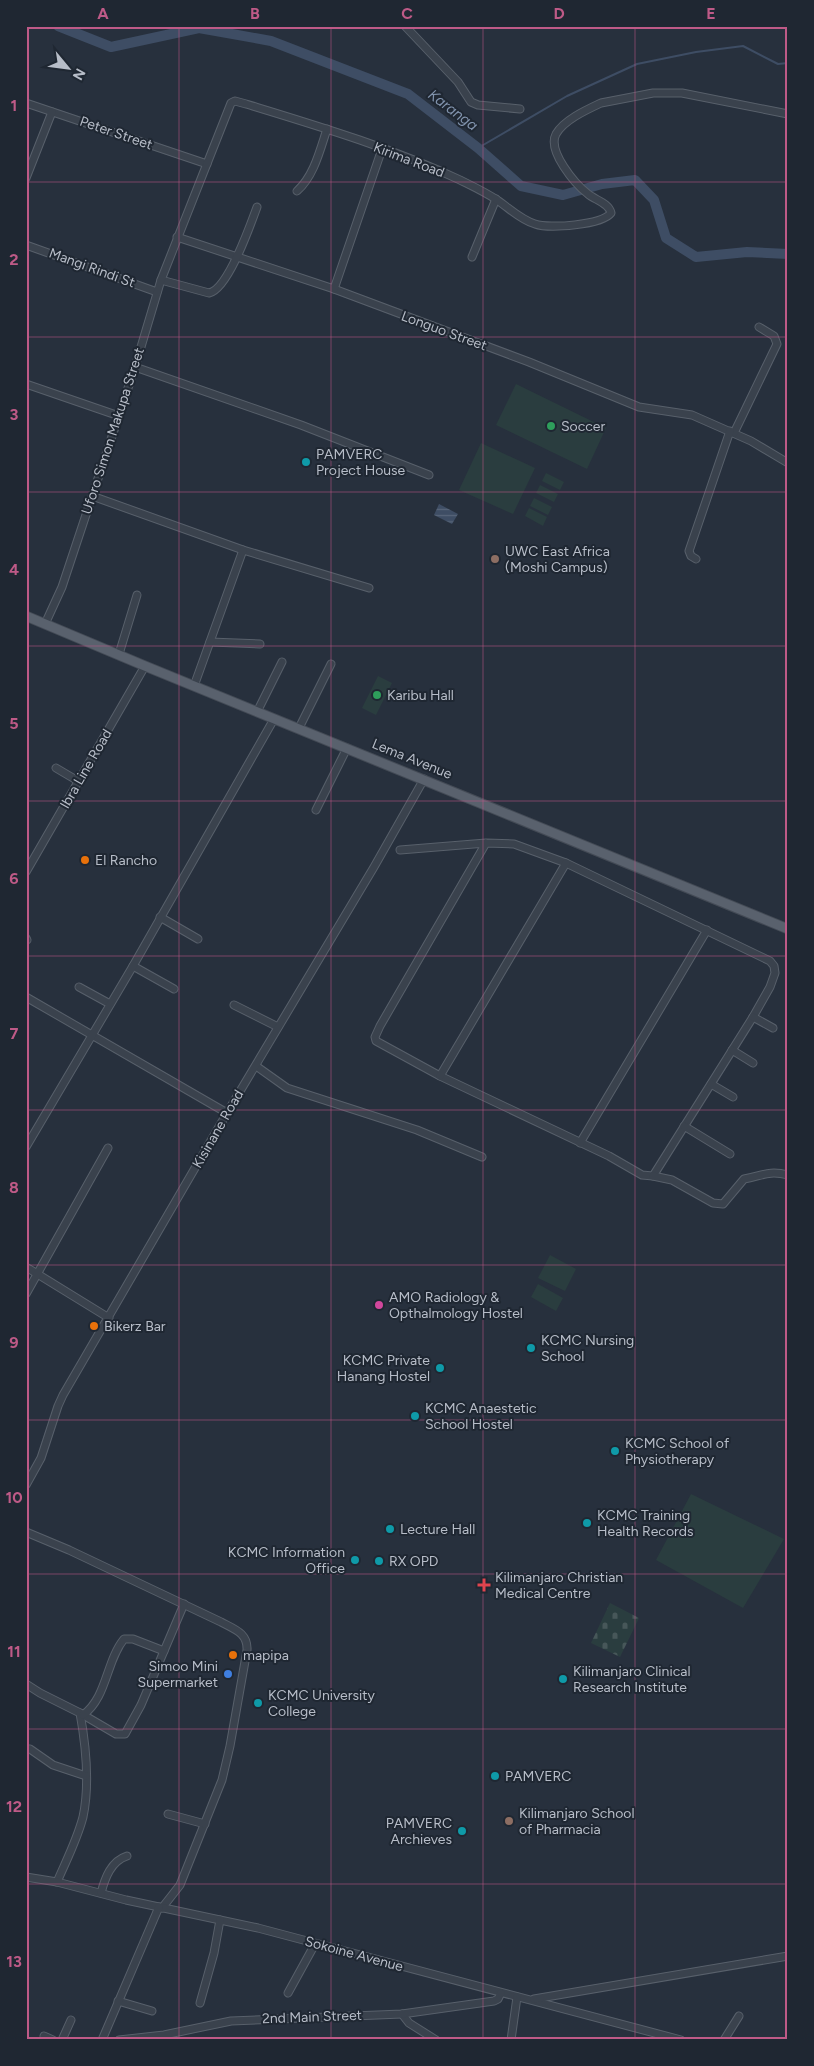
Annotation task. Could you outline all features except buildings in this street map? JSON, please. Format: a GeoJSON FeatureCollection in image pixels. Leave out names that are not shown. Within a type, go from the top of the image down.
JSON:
{"type":"FeatureCollection","features":[{"type":"Feature","properties":{"kind":"main road","name":"Lema Avenue"},"geometry":{"type":"LineString","coordinates":[[26,616],[788,929]]}},
{"type":"Feature","properties":{"kind":"street"},"geometry":{"type":"LineString","coordinates":[[405,26],[458,82],[472,102],[478,106],[520,109]]}},
{"type":"Feature","properties":{"kind":"street","name":"Kirima Road"},"geometry":{"type":"LineString","coordinates":[[207,164],[229,106],[235,101],[327,129],[428,166],[496,199],[526,221],[545,227],[593,222],[611,213],[608,207],[587,194],[575,182],[559,158],[554,140],[556,134],[576,117],[601,103],[653,93],[682,93],[788,114]]}},
{"type":"Feature","properties":{"kind":"street","name":"Peter Street"},"geometry":{"type":"LineString","coordinates":[[26,103],[207,164]]}},
{"type":"Feature","properties":{"kind":"street"},"geometry":{"type":"LineString","coordinates":[[26,178],[52,112]]}},
{"type":"Feature","properties":{"kind":"street"},"geometry":{"type":"LineString","coordinates":[[297,191],[310,174],[327,129]]}},
{"type":"Feature","properties":{"kind":"street"},"geometry":{"type":"LineString","coordinates":[[334,289],[382,149]]}},
{"type":"Feature","properties":{"kind":"street","name":"Uforo Simon Makupa Street"},"geometry":{"type":"LineString","coordinates":[[45,624],[62,587],[135,367],[160,280],[207,164]]}},
{"type":"Feature","properties":{"kind":"street"},"geometry":{"type":"LineString","coordinates":[[472,257],[496,199]]}},
{"type":"Feature","properties":{"kind":"street"},"geometry":{"type":"LineString","coordinates":[[160,280],[213,292],[222,285],[257,207]]}},
{"type":"Feature","properties":{"kind":"street","name":"Longuo Street"},"geometry":{"type":"LineString","coordinates":[[177,237],[334,289],[529,362],[639,407],[682,412],[710,422],[788,463]]}},
{"type":"Feature","properties":{"kind":"street","name":"Mangi Rindi St"},"geometry":{"type":"LineString","coordinates":[[26,245],[157,292]]}},
{"type":"Feature","properties":{"kind":"street"},"geometry":{"type":"LineString","coordinates":[[696,559],[691,556],[689,551],[732,432],[778,344],[774,336],[759,327]]}},
{"type":"Feature","properties":{"kind":"street"},"geometry":{"type":"LineString","coordinates":[[135,367],[301,425],[429,475]]}},
{"type":"Feature","properties":{"kind":"street"},"geometry":{"type":"LineString","coordinates":[[26,384],[119,416]]}},
{"type":"Feature","properties":{"kind":"street"},"geometry":{"type":"LineString","coordinates":[[92,496],[243,550],[369,588]]}},
{"type":"Feature","properties":{"kind":"street"},"geometry":{"type":"LineString","coordinates":[[194,686],[243,550]]}},
{"type":"Feature","properties":{"kind":"street"},"geometry":{"type":"LineString","coordinates":[[119,654],[138,594]]}},
{"type":"Feature","properties":{"kind":"street"},"geometry":{"type":"LineString","coordinates":[[210,642],[260,644]]}},
{"type":"Feature","properties":{"kind":"street"},"geometry":{"type":"LineString","coordinates":[[258,712],[282,662]]}},
{"type":"Feature","properties":{"kind":"street"},"geometry":{"type":"LineString","coordinates":[[299,728],[331,664]]}},
{"type":"Feature","properties":{"kind":"street","name":"Ibra Line Road"},"geometry":{"type":"LineString","coordinates":[[26,872],[145,666]]}},
{"type":"Feature","properties":{"kind":"street"},"geometry":{"type":"LineString","coordinates":[[26,1147],[133,966],[274,719]]}},
{"type":"Feature","properties":{"kind":"street"},"geometry":{"type":"LineString","coordinates":[[316,810],[348,748]]}},
{"type":"Feature","properties":{"kind":"street"},"geometry":{"type":"LineString","coordinates":[[56,768],[78,781]]}},
{"type":"Feature","properties":{"kind":"street","name":"Kisinane Road"},"geometry":{"type":"LineString","coordinates":[[26,1485],[41,1458],[60,1401],[424,779]]}},
{"type":"Feature","properties":{"kind":"street"},"geometry":{"type":"LineString","coordinates":[[400,850],[486,843],[514,844],[566,863],[770,960],[774,966],[774,978],[753,1017],[654,1176]]}},
{"type":"Feature","properties":{"kind":"street"},"geometry":{"type":"LineString","coordinates":[[486,843],[375,1037],[378,1043],[440,1076],[510,1107],[609,1156],[642,1175],[672,1180],[714,1203],[723,1204],[744,1178],[754,1178],[770,1172],[788,1174]]}},
{"type":"Feature","properties":{"kind":"street"},"geometry":{"type":"LineString","coordinates":[[440,1076],[566,863]]}},
{"type":"Feature","properties":{"kind":"street"},"geometry":{"type":"LineString","coordinates":[[160,917],[198,939]]}},
{"type":"Feature","properties":{"kind":"street"},"geometry":{"type":"LineString","coordinates":[[580,1143],[707,930]]}},
{"type":"Feature","properties":{"kind":"street"},"geometry":{"type":"LineString","coordinates":[[133,966],[174,989]]}},
{"type":"Feature","properties":{"kind":"street"},"geometry":{"type":"LineString","coordinates":[[79,987],[110,1004]]}},
{"type":"Feature","properties":{"kind":"street"},"geometry":{"type":"LineString","coordinates":[[26,997],[227,1113]]}},
{"type":"Feature","properties":{"kind":"street"},"geometry":{"type":"LineString","coordinates":[[234,1005],[278,1027]]}},
{"type":"Feature","properties":{"kind":"street"},"geometry":{"type":"LineString","coordinates":[[753,1017],[773,1028]]}},
{"type":"Feature","properties":{"kind":"street"},"geometry":{"type":"LineString","coordinates":[[732,1050],[753,1063]]}},
{"type":"Feature","properties":{"kind":"street"},"geometry":{"type":"LineString","coordinates":[[256,1066],[287,1088],[417,1130],[482,1157]]}},
{"type":"Feature","properties":{"kind":"street"},"geometry":{"type":"LineString","coordinates":[[710,1084],[733,1097]]}},
{"type":"Feature","properties":{"kind":"street"},"geometry":{"type":"LineString","coordinates":[[684,1126],[730,1154]]}},
{"type":"Feature","properties":{"kind":"street"},"geometry":{"type":"LineString","coordinates":[[26,1294],[108,1148]]}},
{"type":"Feature","properties":{"kind":"street"},"geometry":{"type":"LineString","coordinates":[[26,1267],[109,1318]]}},
{"type":"Feature","properties":{"kind":"street"},"geometry":{"type":"LineString","coordinates":[[26,1532],[69,1550],[240,1632],[246,1638],[248,1644],[230,1746],[222,1780],[206,1824],[180,1886],[160,1907],[102,2040]]}},
{"type":"Feature","properties":{"kind":"street"},"geometry":{"type":"LineString","coordinates":[[26,1684],[116,1734],[125,1734],[141,1705],[184,1604]]}},
{"type":"Feature","properties":{"kind":"street"},"geometry":{"type":"LineString","coordinates":[[81,1714],[92,1708],[97,1700],[109,1668],[124,1639],[133,1639],[164,1651]]}},
{"type":"Feature","properties":{"kind":"street"},"geometry":{"type":"LineString","coordinates":[[57,1882],[78,1835],[86,1798],[85,1742],[81,1714]]}},
{"type":"Feature","properties":{"kind":"street"},"geometry":{"type":"LineString","coordinates":[[30,1749],[53,1765],[86,1776]]}},
{"type":"Feature","properties":{"kind":"street"},"geometry":{"type":"LineString","coordinates":[[168,1814],[206,1824]]}},
{"type":"Feature","properties":{"kind":"street"},"geometry":{"type":"LineString","coordinates":[[101,1893],[106,1878],[115,1862],[127,1856]]}},
{"type":"Feature","properties":{"kind":"street","name":"Sokoine Avenue"},"geometry":{"type":"LineString","coordinates":[[26,1877],[57,1882],[265,1930],[681,2040]]}},
{"type":"Feature","properties":{"kind":"street"},"geometry":{"type":"LineString","coordinates":[[200,2003],[214,1953],[220,1920]]}},
{"type":"Feature","properties":{"kind":"street"},"geometry":{"type":"LineString","coordinates":[[288,1993],[315,1944]]}},
{"type":"Feature","properties":{"kind":"street"},"geometry":{"type":"LineString","coordinates":[[531,2000],[788,1956]]}},
{"type":"Feature","properties":{"kind":"street","name":"2nd Main Street"},"geometry":{"type":"LineString","coordinates":[[119,2040],[164,2035],[232,2021],[402,2014],[494,2001],[498,1999],[501,1993]]}},
{"type":"Feature","properties":{"kind":"street"},"geometry":{"type":"LineString","coordinates":[[511,2040],[517,1997]]}},
{"type":"Feature","properties":{"kind":"street"},"geometry":{"type":"LineString","coordinates":[[118,2001],[152,2011]]}},
{"type":"Feature","properties":{"kind":"street"},"geometry":{"type":"LineString","coordinates":[[402,2014],[409,2023],[436,2040]]}},
{"type":"Feature","properties":{"kind":"street"},"geometry":{"type":"LineString","coordinates":[[724,2040],[739,2016]]}},
{"type":"Feature","properties":{"kind":"street"},"geometry":{"type":"LineString","coordinates":[[62,2040],[72,2020]]}},
{"type":"Feature","properties":{"kind":"street"},"geometry":{"type":"LineString","coordinates":[[44,2036],[53,2040]]}},
{"type":"Feature","properties":{"kind":"green space","name":"Soccer"},"geometry":{"type":"Polygon","coordinates":[[[516,384],[606,428],[587,469],[496,425],[516,384]]]}},
{"type":"Feature","properties":{"kind":"green space"},"geometry":{"type":"Polygon","coordinates":[[[481,443],[535,468],[513,514],[459,490],[481,443]]]}},
{"type":"Feature","properties":{"kind":"green space"},"geometry":{"type":"Polygon","coordinates":[[[546,473],[564,482],[560,490],[542,481],[546,473]]]}},
{"type":"Feature","properties":{"kind":"green space"},"geometry":{"type":"Polygon","coordinates":[[[540,485],[558,494],[554,502],[536,493],[540,485]]]}},
{"type":"Feature","properties":{"kind":"green space"},"geometry":{"type":"Polygon","coordinates":[[[534,498],[552,507],[548,515],[530,506],[534,498]]]}},
{"type":"Feature","properties":{"kind":"green space"},"geometry":{"type":"Polygon","coordinates":[[[529,508],[547,517],[543,526],[525,516],[529,508]]]}},
{"type":"Feature","properties":{"kind":"green space","name":"Karibu Hall"},"geometry":{"type":"Polygon","coordinates":[[[378,676],[392,683],[376,715],[362,708],[378,676]]]}},
{"type":"Feature","properties":{"kind":"green space"},"geometry":{"type":"Polygon","coordinates":[[[550,1255],[576,1269],[565,1291],[538,1278],[550,1255]]]}},
{"type":"Feature","properties":{"kind":"green space"},"geometry":{"type":"Polygon","coordinates":[[[538,1284],[563,1298],[556,1311],[531,1297],[538,1284]]]}},
{"type":"Feature","properties":{"kind":"green space"},"geometry":{"type":"Polygon","coordinates":[[[691,1494],[784,1539],[743,1608],[656,1560],[691,1494]]]}},
{"type":"Feature","properties":{"kind":"green space"},"geometry":{"type":"Polygon","coordinates":[[[610,1603],[639,1618],[620,1657],[591,1643],[610,1603]]]}},
{"type":"Feature","properties":{"kind":"water"},"geometry":{"type":"Polygon","coordinates":[[[439,504],[458,514],[452,524],[434,515],[439,504]]]}},
{"type":"Feature","properties":{"kind":"waterway","name":"Karanga"},"geometry":{"type":"LineString","coordinates":[[58,26],[111,47],[199,28],[271,41],[408,94],[478,148],[521,186],[563,195],[602,184],[635,180],[654,200],[666,238],[696,257],[747,252],[788,254]]}},
{"type":"Feature","properties":{"kind":"waterway"},"geometry":{"type":"LineString","coordinates":[[478,148],[567,96],[637,64],[696,52],[743,46],[778,64],[788,63]]}},
{"type":"Feature","properties":{"kind":"place","name":"Soccer"},"geometry":{"type":"Point","coordinates":[551,426]}},
{"type":"Feature","properties":{"kind":"place","name":"PAMVERC Project House"},"geometry":{"type":"Point","coordinates":[306,462]}},
{"type":"Feature","properties":{"kind":"place","name":"UWC East Africa (Moshi Campus)"},"geometry":{"type":"Point","coordinates":[495,559]}},
{"type":"Feature","properties":{"kind":"place","name":"Karibu Hall"},"geometry":{"type":"Point","coordinates":[377,695]}},
{"type":"Feature","properties":{"kind":"place","name":"El Rancho"},"geometry":{"type":"Point","coordinates":[85,860]}},
{"type":"Feature","properties":{"kind":"place","name":"AMO Radiology & Opthalmology Hostel"},"geometry":{"type":"Point","coordinates":[379,1305]}},
{"type":"Feature","properties":{"kind":"place","name":"Bikerz Bar"},"geometry":{"type":"Point","coordinates":[94,1326]}},
{"type":"Feature","properties":{"kind":"place","name":"KCMC Nursing School"},"geometry":{"type":"Point","coordinates":[531,1348]}},
{"type":"Feature","properties":{"kind":"place","name":"KCMC Private Hanang Hostel"},"geometry":{"type":"Point","coordinates":[440,1368]}},
{"type":"Feature","properties":{"kind":"place","name":"KCMC Anaestetic School Hostel"},"geometry":{"type":"Point","coordinates":[415,1416]}},
{"type":"Feature","properties":{"kind":"place","name":"KCMC School of Physiotherapy"},"geometry":{"type":"Point","coordinates":[615,1451]}},
{"type":"Feature","properties":{"kind":"place","name":"KCMC Training Health Records"},"geometry":{"type":"Point","coordinates":[587,1523]}},
{"type":"Feature","properties":{"kind":"place","name":"Lecture Hall"},"geometry":{"type":"Point","coordinates":[390,1529]}},
{"type":"Feature","properties":{"kind":"place","name":"KCMC Information Office"},"geometry":{"type":"Point","coordinates":[355,1560]}},
{"type":"Feature","properties":{"kind":"place","name":"RX OPD"},"geometry":{"type":"Point","coordinates":[379,1561]}},
{"type":"Feature","properties":{"kind":"place","name":"Kilimanjaro Christian Medical Centre"},"geometry":{"type":"Point","coordinates":[484,1585]}},
{"type":"Feature","properties":{"kind":"place","name":"mapipa"},"geometry":{"type":"Point","coordinates":[233,1655]}},
{"type":"Feature","properties":{"kind":"place","name":"Simoo Mini Supermarket"},"geometry":{"type":"Point","coordinates":[228,1674]}},
{"type":"Feature","properties":{"kind":"place","name":"Kilimanjaro Clinical Research Institute"},"geometry":{"type":"Point","coordinates":[563,1679]}},
{"type":"Feature","properties":{"kind":"place","name":"KCMC University College"},"geometry":{"type":"Point","coordinates":[258,1703]}},
{"type":"Feature","properties":{"kind":"place","name":"PAMVERC"},"geometry":{"type":"Point","coordinates":[495,1776]}},
{"type":"Feature","properties":{"kind":"place","name":"Kilimanjaro School of Pharmacia"},"geometry":{"type":"Point","coordinates":[509,1821]}},
{"type":"Feature","properties":{"kind":"place","name":"PAMVERC Archieves"},"geometry":{"type":"Point","coordinates":[462,1831]}}]}
